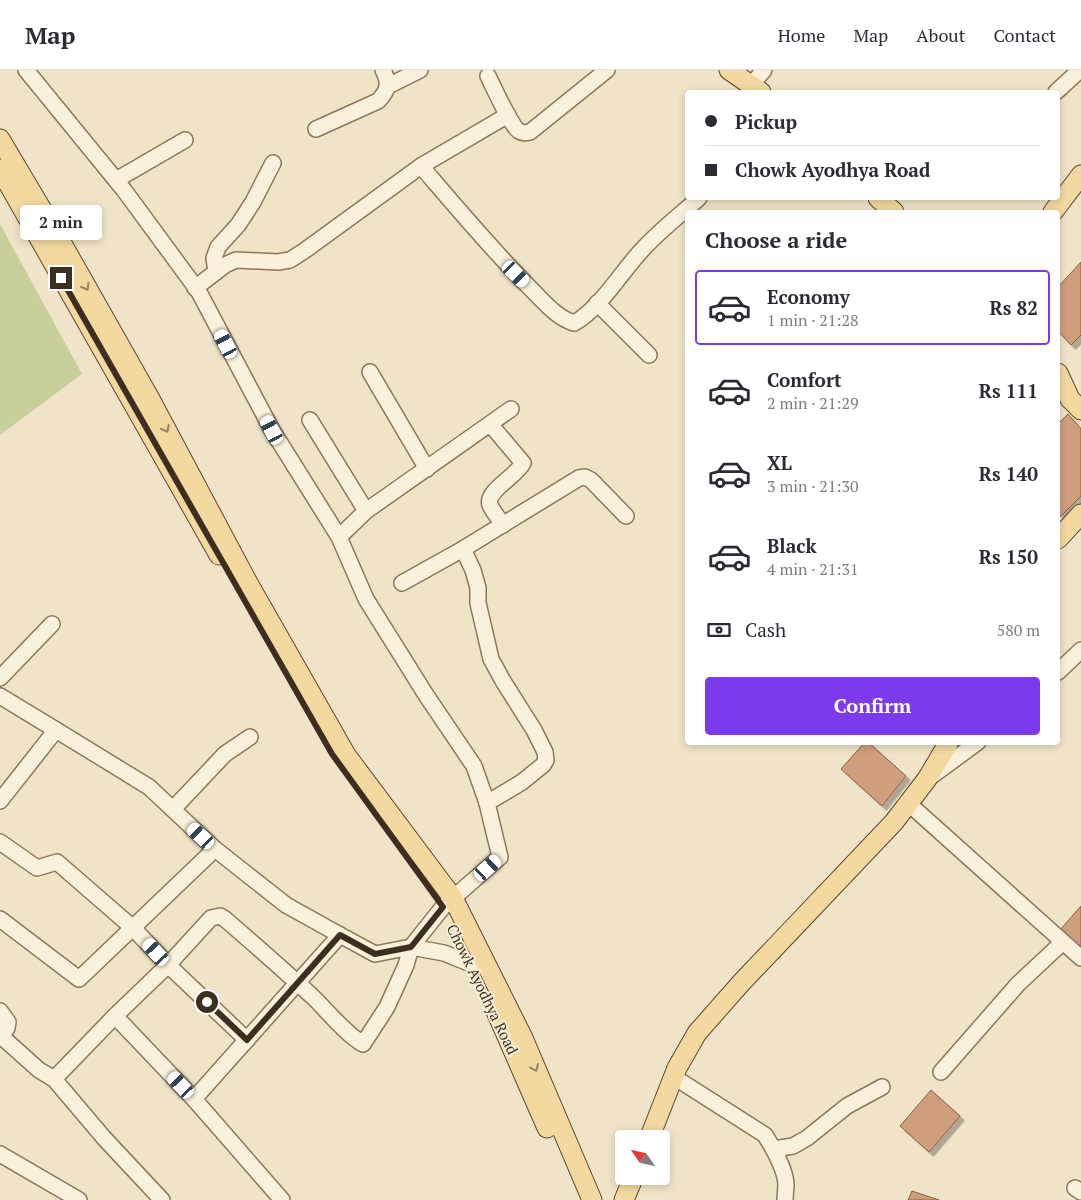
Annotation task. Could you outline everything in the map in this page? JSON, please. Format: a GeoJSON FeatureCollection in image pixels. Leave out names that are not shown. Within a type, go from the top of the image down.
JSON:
{"type":"FeatureCollection","features":[{"type":"Feature","properties":{"kind":"main road"},"geometry":{"type":"LineString","coordinates":[[729,70],[756,89]]}},
{"type":"Feature","properties":{"kind":"main road","name":"Chowk Ayodhya Road"},"geometry":{"type":"LineString","coordinates":[[0,139],[8,181],[332,754],[448,903],[579,1200]]}},
{"type":"Feature","properties":{"kind":"main road"},"geometry":{"type":"LineString","coordinates":[[1055,210],[1081,175]]}},
{"type":"Feature","properties":{"kind":"main road"},"geometry":{"type":"LineString","coordinates":[[880,200],[892,210]]}},
{"type":"Feature","properties":{"kind":"main road"},"geometry":{"type":"LineString","coordinates":[[1060,377],[1070,398],[1081,410]]}},
{"type":"Feature","properties":{"kind":"main road"},"geometry":{"type":"LineString","coordinates":[[1060,537],[1081,514]]}},
{"type":"Feature","properties":{"kind":"main road"},"geometry":{"type":"LineString","coordinates":[[653,1130],[674,1077],[696,1033],[894,822],[927,779],[947,745]]}},
{"type":"Feature","properties":{"kind":"main road"},"geometry":{"type":"LineString","coordinates":[[448,903],[523,1038],[592,1200]]}},
{"type":"Feature","properties":{"kind":"main road"},"geometry":{"type":"LineString","coordinates":[[624,1200],[630,1185]]}},
{"type":"Feature","properties":{"kind":"street"},"geometry":{"type":"LineString","coordinates":[[26,70],[116,180],[199,292],[272,430],[339,537],[366,599],[426,695],[474,766],[487,802],[500,857],[448,903],[411,947],[406,965],[386,1007],[363,1044],[354,1039],[298,983],[220,916],[211,918],[168,965],[115,1016],[54,1080]]}},
{"type":"Feature","properties":{"kind":"street"},"geometry":{"type":"LineString","coordinates":[[383,70],[388,86]]}},
{"type":"Feature","properties":{"kind":"street"},"geometry":{"type":"LineString","coordinates":[[316,129],[378,101],[388,86],[420,70]]}},
{"type":"Feature","properties":{"kind":"street"},"geometry":{"type":"LineString","coordinates":[[488,76],[508,115],[518,130],[524,133],[530,132],[607,70]]}},
{"type":"Feature","properties":{"kind":"street"},"geometry":{"type":"LineString","coordinates":[[756,89],[764,70]]}},
{"type":"Feature","properties":{"kind":"street"},"geometry":{"type":"LineString","coordinates":[[1058,90],[1079,70]]}},
{"type":"Feature","properties":{"kind":"street"},"geometry":{"type":"LineString","coordinates":[[195,288],[224,265],[236,260],[278,262],[290,260],[421,166],[508,115]]}},
{"type":"Feature","properties":{"kind":"street"},"geometry":{"type":"LineString","coordinates":[[116,180],[185,140]]}},
{"type":"Feature","properties":{"kind":"street"},"geometry":{"type":"LineString","coordinates":[[216,272],[214,258],[218,247],[238,225],[273,163]]}},
{"type":"Feature","properties":{"kind":"street"},"geometry":{"type":"LineString","coordinates":[[421,166],[503,261],[556,314],[574,323],[580,320],[597,303],[642,250],[685,211]]}},
{"type":"Feature","properties":{"kind":"street"},"geometry":{"type":"LineString","coordinates":[[686,210],[697,200]]}},
{"type":"Feature","properties":{"kind":"street"},"geometry":{"type":"LineString","coordinates":[[597,303],[649,355]]}},
{"type":"Feature","properties":{"kind":"street"},"geometry":{"type":"LineString","coordinates":[[370,372],[427,469]]}},
{"type":"Feature","properties":{"kind":"street"},"geometry":{"type":"LineString","coordinates":[[339,537],[366,511],[511,409]]}},
{"type":"Feature","properties":{"kind":"street"},"geometry":{"type":"LineString","coordinates":[[310,420],[366,511]]}},
{"type":"Feature","properties":{"kind":"street"},"geometry":{"type":"LineString","coordinates":[[490,424],[523,463],[517,472],[489,498],[490,504],[503,525]]}},
{"type":"Feature","properties":{"kind":"street"},"geometry":{"type":"LineString","coordinates":[[402,583],[463,549],[579,478],[585,477],[591,480],[626,516]]}},
{"type":"Feature","properties":{"kind":"street"},"geometry":{"type":"LineString","coordinates":[[463,549],[473,570],[478,588],[478,603],[491,658],[534,730],[545,752],[546,760],[543,766],[522,782],[487,802]]}},
{"type":"Feature","properties":{"kind":"street"},"geometry":{"type":"LineString","coordinates":[[0,678],[52,624]]}},
{"type":"Feature","properties":{"kind":"street"},"geometry":{"type":"LineString","coordinates":[[1060,670],[1081,650]]}},
{"type":"Feature","properties":{"kind":"street"},"geometry":{"type":"LineString","coordinates":[[0,696],[149,787],[215,849],[286,905],[375,954],[411,947],[444,953],[476,966]]}},
{"type":"Feature","properties":{"kind":"street"},"geometry":{"type":"LineString","coordinates":[[0,801],[56,730]]}},
{"type":"Feature","properties":{"kind":"street"},"geometry":{"type":"LineString","coordinates":[[172,809],[225,754],[250,736]]}},
{"type":"Feature","properties":{"kind":"street"},"geometry":{"type":"LineString","coordinates":[[927,779],[974,745]]}},
{"type":"Feature","properties":{"kind":"street"},"geometry":{"type":"LineString","coordinates":[[908,803],[1081,958]]}},
{"type":"Feature","properties":{"kind":"street"},"geometry":{"type":"LineString","coordinates":[[0,842],[37,868],[57,862],[133,928],[168,965],[247,1040]]}},
{"type":"Feature","properties":{"kind":"street"},"geometry":{"type":"LineString","coordinates":[[0,919],[79,979],[215,849]]}},
{"type":"Feature","properties":{"kind":"street"},"geometry":{"type":"LineString","coordinates":[[194,1099],[340,935]]}},
{"type":"Feature","properties":{"kind":"street"},"geometry":{"type":"LineString","coordinates":[[941,1072],[1018,984],[1063,942]]}},
{"type":"Feature","properties":{"kind":"street"},"geometry":{"type":"LineString","coordinates":[[0,1011],[8,1022],[7,1028],[1,1037],[39,1070],[54,1080],[104,1138],[162,1200]]}},
{"type":"Feature","properties":{"kind":"street"},"geometry":{"type":"LineString","coordinates":[[115,1016],[194,1099],[282,1200]]}},
{"type":"Feature","properties":{"kind":"street"},"geometry":{"type":"LineString","coordinates":[[674,1077],[765,1135],[774,1149],[786,1182],[785,1200]]}},
{"type":"Feature","properties":{"kind":"street"},"geometry":{"type":"LineString","coordinates":[[774,1149],[794,1146],[847,1106],[882,1087]]}},
{"type":"Feature","properties":{"kind":"street"},"geometry":{"type":"LineString","coordinates":[[0,1154],[79,1200]]}},
{"type":"Feature","properties":{"kind":"green space"},"geometry":{"type":"Polygon","coordinates":[[[0,224],[82,374],[0,435],[0,224]]]}},
{"type":"Feature","properties":{"kind":"building"},"geometry":{"type":"Polygon","coordinates":[[[1081,262],[1081,335],[1071,345],[1060,333],[1060,285],[1081,262]]]}},
{"type":"Feature","properties":{"kind":"building"},"geometry":{"type":"Polygon","coordinates":[[[1068,414],[1081,429],[1081,496],[1060,517],[1060,422],[1068,414]]]}},
{"type":"Feature","properties":{"kind":"building"},"geometry":{"type":"Polygon","coordinates":[[[862,745],[871,745],[906,776],[882,806],[841,769],[862,745]]]}},
{"type":"Feature","properties":{"kind":"building"},"geometry":{"type":"Polygon","coordinates":[[[1081,906],[1081,950],[1060,930],[1081,906]]]}},
{"type":"Feature","properties":{"kind":"building"},"geometry":{"type":"Polygon","coordinates":[[[931,1090],[960,1116],[929,1152],[900,1126],[931,1090]]]}},
{"type":"Feature","properties":{"kind":"building"},"geometry":{"type":"Polygon","coordinates":[[[912,1191],[939,1200],[908,1200],[912,1191]]]}},
{"type":"Feature","properties":{"kind":"route"},"geometry":{"type":"LineString","coordinates":[[61,278],[332,754],[443,907],[411,947],[375,954],[340,935],[247,1040],[207,1002]]}}]}
